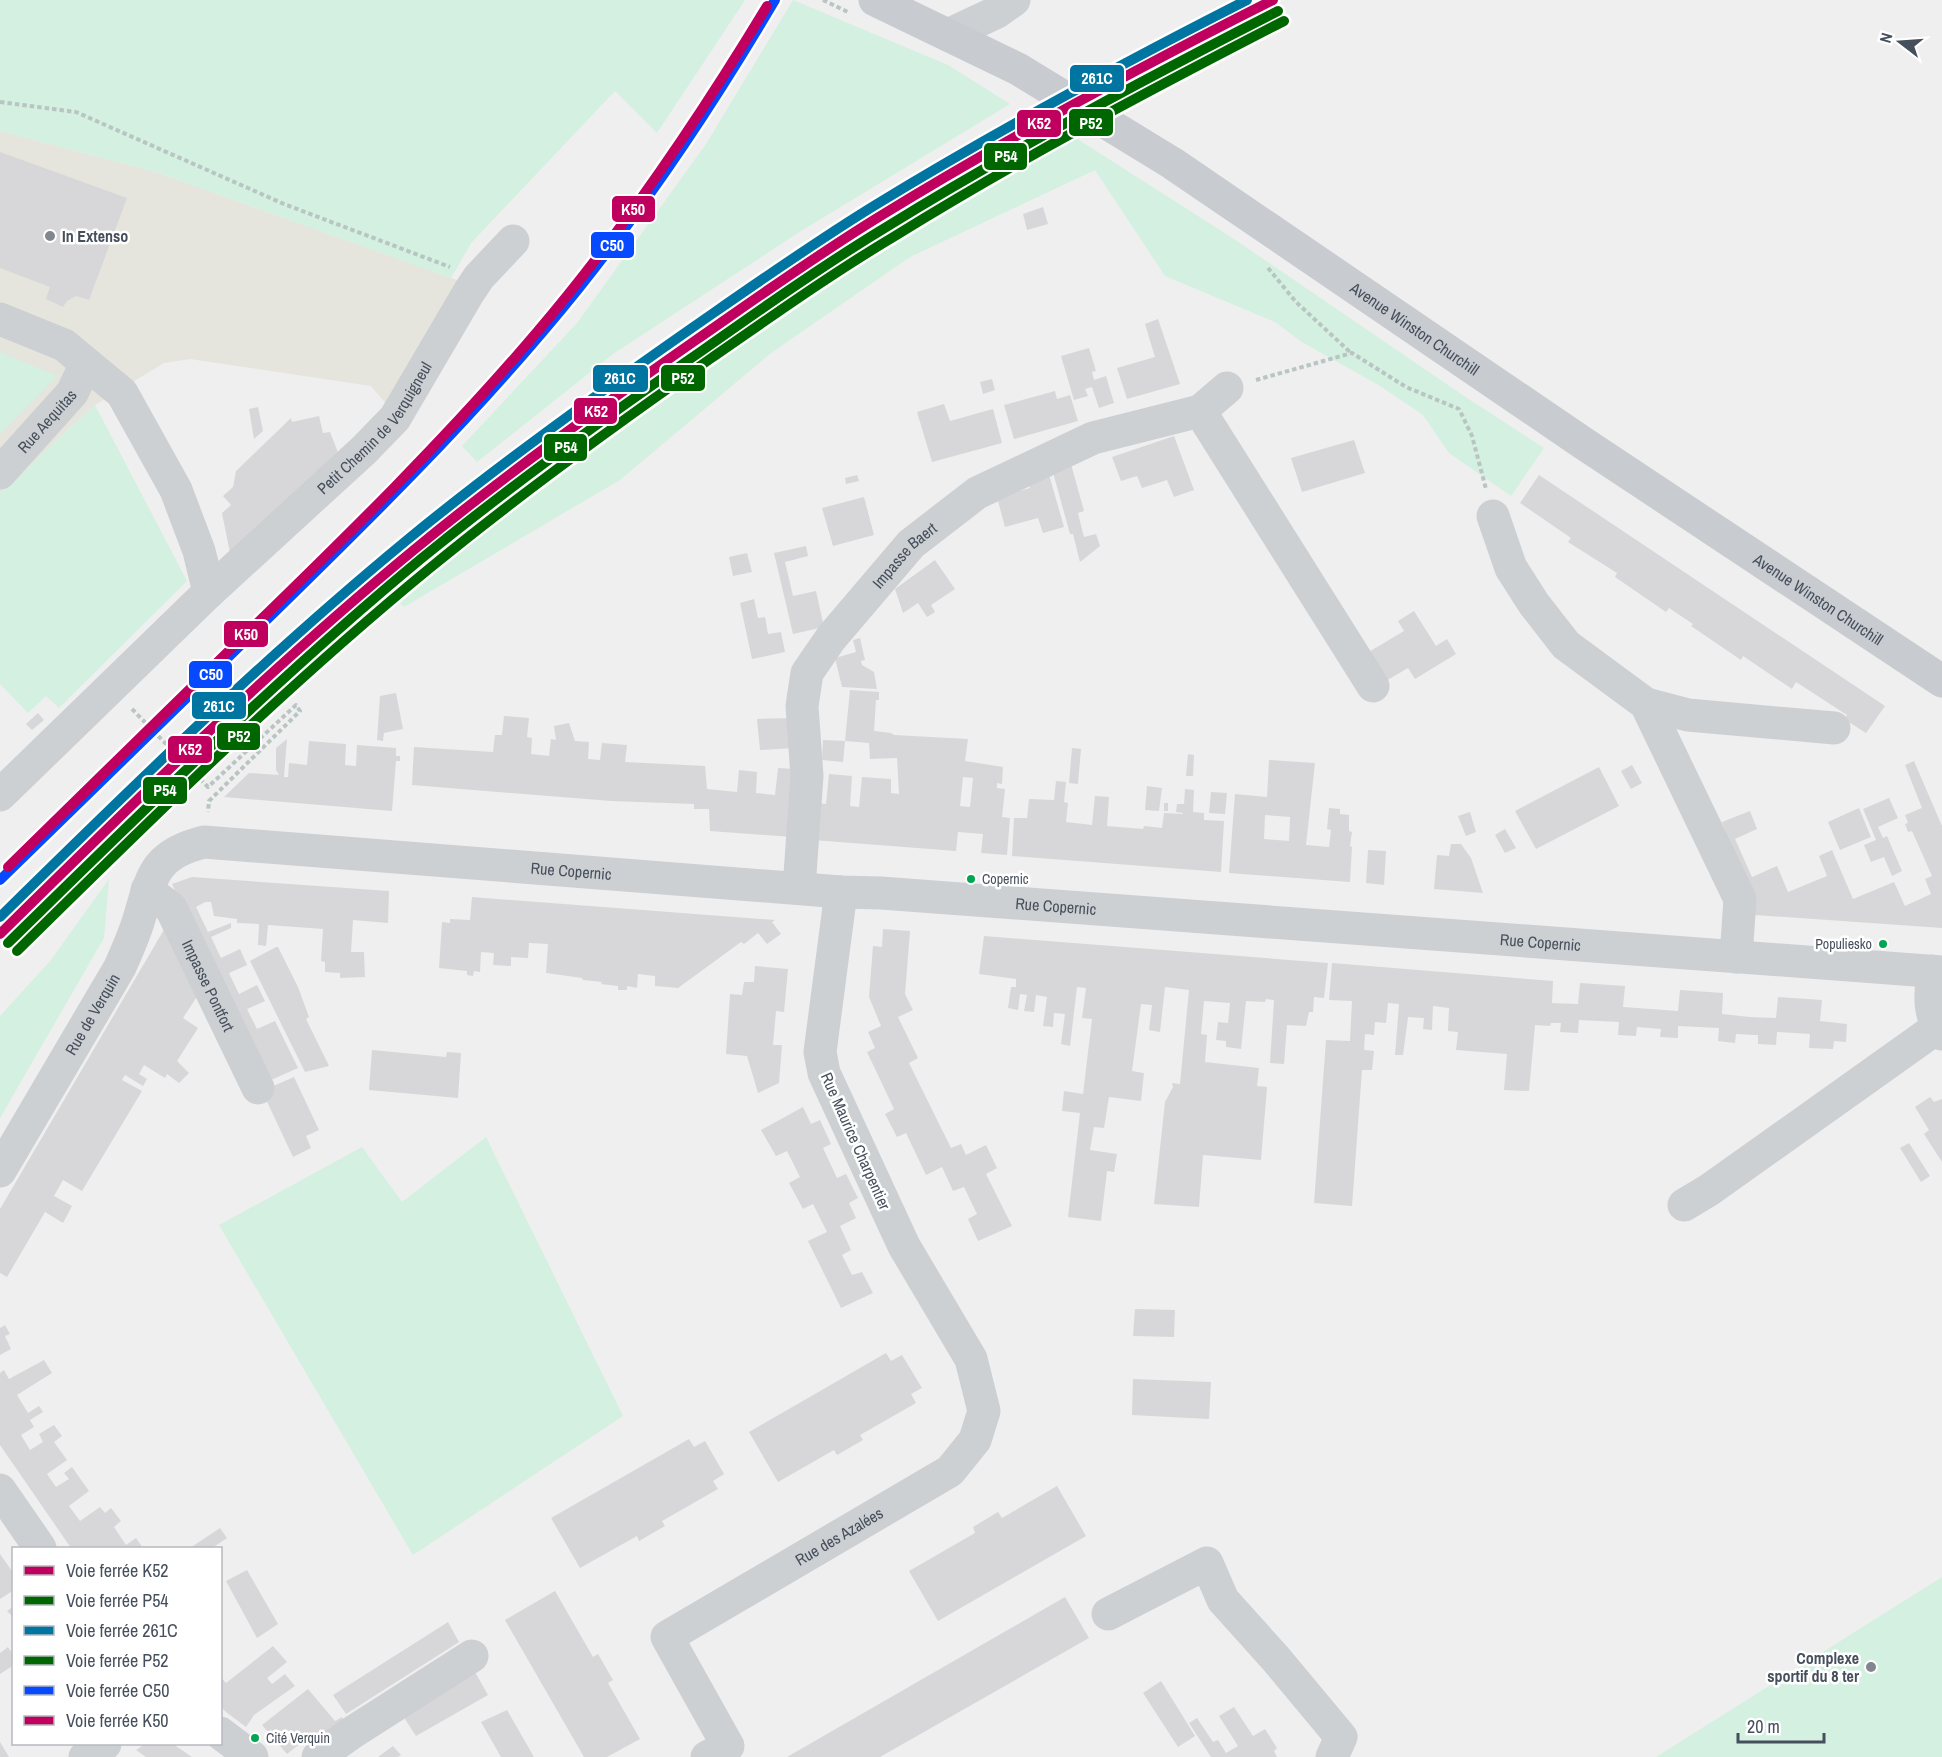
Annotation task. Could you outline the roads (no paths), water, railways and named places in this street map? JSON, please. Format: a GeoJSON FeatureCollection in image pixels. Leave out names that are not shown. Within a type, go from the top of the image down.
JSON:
{"type":"FeatureCollection","features":[{"type":"Feature","properties":{"kind":"main road","name":"Avenue Winston Churchill"},"geometry":{"type":"LineString","coordinates":[[875,0],[1018,69],[1099,117],[1236,206],[1583,443],[1942,681]]}},
{"type":"Feature","properties":{"kind":"street"},"geometry":{"type":"LineString","coordinates":[[948,34],[997,12],[1014,0]]}},
{"type":"Feature","properties":{"kind":"street","name":"Petit Chemin de Verquigneul"},"geometry":{"type":"LineString","coordinates":[[0,795],[209,592],[364,450],[395,418],[479,278],[513,241]]}},
{"type":"Feature","properties":{"kind":"street"},"geometry":{"type":"LineString","coordinates":[[0,319],[64,345],[122,393],[176,490],[199,551],[209,592]]}},
{"type":"Feature","properties":{"kind":"street","name":"Rue Aequitas"},"geometry":{"type":"LineString","coordinates":[[0,473],[72,393],[86,364]]}},
{"type":"Feature","properties":{"kind":"street","name":"Impasse Baert"},"geometry":{"type":"LineString","coordinates":[[800,888],[807,776],[802,706],[807,673],[831,638],[911,544],[977,493],[1093,438],[1200,411],[1227,388]]}},
{"type":"Feature","properties":{"kind":"street"},"geometry":{"type":"LineString","coordinates":[[1200,411],[1374,686]]}},
{"type":"Feature","properties":{"kind":"street"},"geometry":{"type":"LineString","coordinates":[[1493,516],[1511,568],[1566,645],[1646,704],[1688,715],[1834,728]]}},
{"type":"Feature","properties":{"kind":"street"},"geometry":{"type":"LineString","coordinates":[[1646,704],[1740,899],[1736,957]]}},
{"type":"Feature","properties":{"kind":"street","name":"Rue Copernic"},"geometry":{"type":"LineString","coordinates":[[172,854],[185,847],[204,842],[840,892],[881,893],[1937,972]]}},
{"type":"Feature","properties":{"kind":"street","name":"Rue de Verquin"},"geometry":{"type":"LineString","coordinates":[[0,1171],[120,967],[132,942],[153,874],[172,854]]}},
{"type":"Feature","properties":{"kind":"street","name":"Impasse Pontfort"},"geometry":{"type":"LineString","coordinates":[[147,890],[171,908],[258,1088]]}},
{"type":"Feature","properties":{"kind":"street","name":"Rue Maurice Charpentier"},"geometry":{"type":"LineString","coordinates":[[840,892],[820,1052],[824,1073],[904,1246],[922,1276]]}},
{"type":"Feature","properties":{"kind":"street"},"geometry":{"type":"LineString","coordinates":[[1684,1205],[1940,1031],[1929,999],[1937,972]]}},
{"type":"Feature","properties":{"kind":"street","name":"Rue des Azalées"},"geometry":{"type":"LineString","coordinates":[[707,1757],[728,1746],[667,1637],[950,1471],[975,1440],[984,1412],[971,1359],[922,1276]]}},
{"type":"Feature","properties":{"kind":"street"},"geometry":{"type":"LineString","coordinates":[[0,1490],[39,1547]]}},
{"type":"Feature","properties":{"kind":"street"},"geometry":{"type":"LineString","coordinates":[[1108,1614],[1207,1563],[1223,1600],[1341,1737],[1332,1757]]}},
{"type":"Feature","properties":{"kind":"street"},"geometry":{"type":"LineString","coordinates":[[318,1757],[472,1656]]}},
{"type":"Feature","properties":{"kind":"street"},"geometry":{"type":"LineString","coordinates":[[222,1734],[252,1757]]}},
{"type":"Feature","properties":{"kind":"street"},"geometry":{"type":"LineString","coordinates":[[85,1757],[102,1745]]}},
{"type":"Feature","properties":{"kind":"rail line","name":"C50"},"geometry":{"type":"LineString","coordinates":[[0,880],[375,513],[500,381],[579,288],[658,183],[730,74],[775,0]]}},
{"type":"Feature","properties":{"kind":"rail line","name":"261C"},"geometry":{"type":"LineString","coordinates":[[0,917],[149,772],[302,630],[407,540],[546,432],[653,355],[829,234],[877,204],[1060,99],[1247,0]]}},
{"type":"Feature","properties":{"kind":"rail line","name":"K52"},"geometry":{"type":"LineString","coordinates":[[0,934],[152,786],[307,641],[415,549],[553,442],[765,292],[882,215],[1075,103],[1273,0]]}},
{"type":"Feature","properties":{"kind":"rail line","name":"K50"},"geometry":{"type":"LineString","coordinates":[[8,867],[357,525],[502,372],[600,254],[659,174],[767,6]]}},
{"type":"Feature","properties":{"kind":"rail line","name":"P54"},"geometry":{"type":"LineString","coordinates":[[8,943],[211,746],[315,650],[422,558],[561,451],[772,302],[888,226],[1081,114],[1278,11]]}},
{"type":"Feature","properties":{"kind":"rail line","name":"P52"},"geometry":{"type":"LineString","coordinates":[[17,951],[168,803],[323,659],[430,568],[568,461],[710,359],[871,250],[942,207],[1136,98],[1284,21]]}},
{"type":"Feature","properties":{"kind":"place","name":"In Extenso"},"geometry":{"type":"Point","coordinates":[50,236]}},
{"type":"Feature","properties":{"kind":"place","name":"Copernic"},"geometry":{"type":"Point","coordinates":[971,879]}},
{"type":"Feature","properties":{"kind":"place","name":"Populiesko"},"geometry":{"type":"Point","coordinates":[1883,944]}},
{"type":"Feature","properties":{"kind":"place","name":"Complexe sportif du 8 ter"},"geometry":{"type":"Point","coordinates":[1871,1667]}},
{"type":"Feature","properties":{"kind":"place","name":"Cité Verquin"},"geometry":{"type":"Point","coordinates":[255,1738]}}]}
